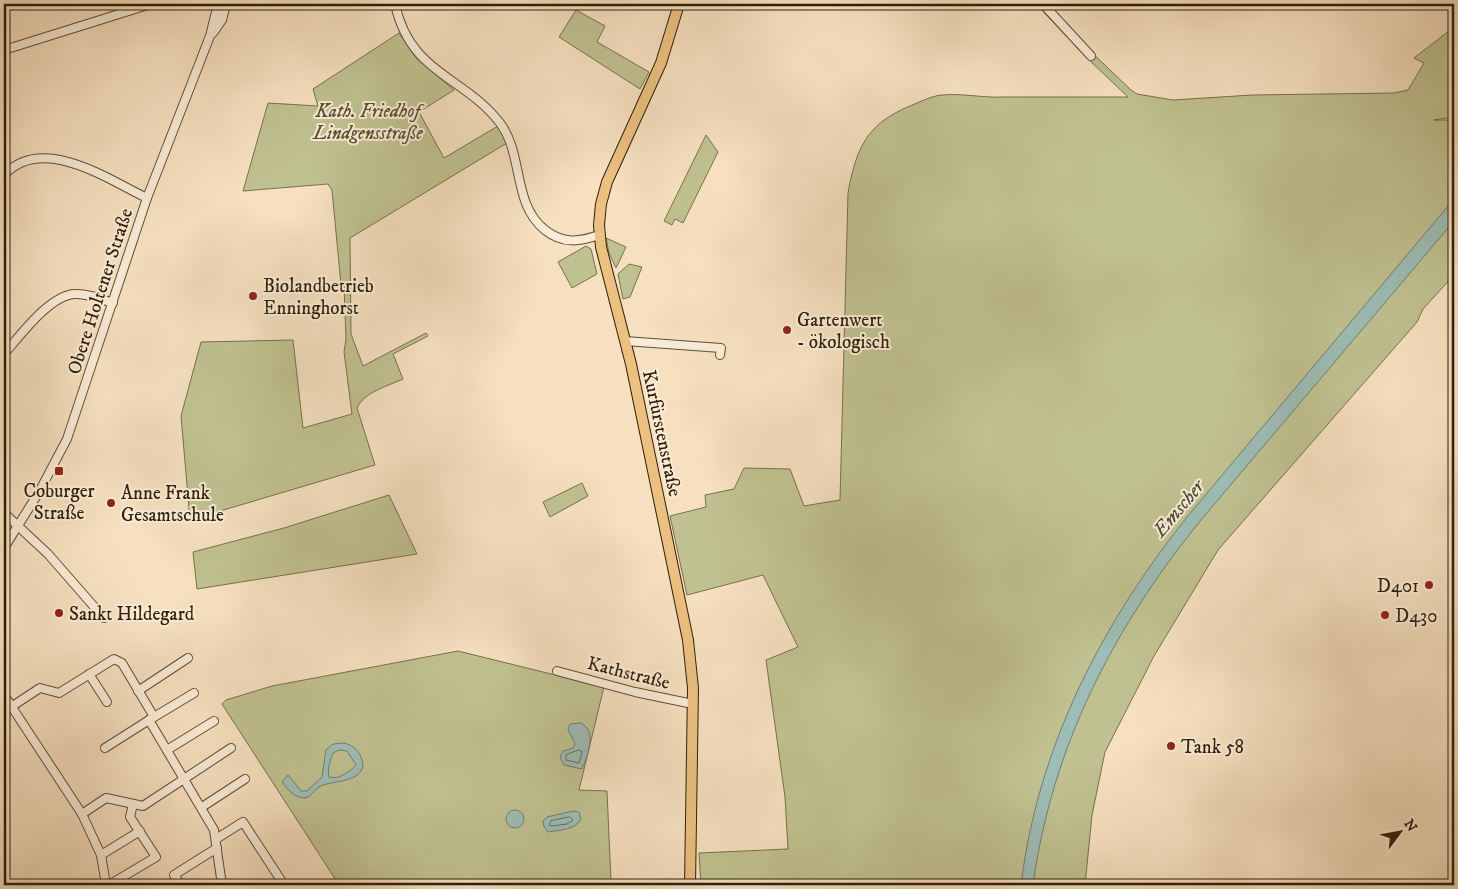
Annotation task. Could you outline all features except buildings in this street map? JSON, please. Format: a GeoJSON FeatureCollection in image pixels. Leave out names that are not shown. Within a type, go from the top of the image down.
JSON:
{"type":"FeatureCollection","features":[{"type":"Feature","properties":{"kind":"main road","name":"Kurfürstenstraße"},"geometry":{"type":"LineString","coordinates":[[680,4],[662,63],[607,182],[601,204],[599,235],[625,341],[684,616],[692,672],[690,885]]}},
{"type":"Feature","properties":{"kind":"street"},"geometry":{"type":"LineString","coordinates":[[4,50],[151,4]]}},
{"type":"Feature","properties":{"kind":"street","name":"Obere Holtener Straße"},"geometry":{"type":"LineString","coordinates":[[4,548],[39,492],[67,439],[147,198],[210,36],[218,4]]}},
{"type":"Feature","properties":{"kind":"street","name":"Obere Holtener Straße"},"geometry":{"type":"LineString","coordinates":[[210,36],[222,20],[226,4]]}},
{"type":"Feature","properties":{"kind":"street"},"geometry":{"type":"LineString","coordinates":[[395,4],[400,24],[422,59],[483,106],[506,132],[511,143],[526,203],[541,226],[558,237],[573,242],[599,235]]}},
{"type":"Feature","properties":{"kind":"street"},"geometry":{"type":"LineString","coordinates":[[1043,4],[1091,56]]}},
{"type":"Feature","properties":{"kind":"street"},"geometry":{"type":"LineString","coordinates":[[1450,4],[1454,11]]}},
{"type":"Feature","properties":{"kind":"street"},"geometry":{"type":"LineString","coordinates":[[4,175],[16,166],[30,160],[44,157],[58,158],[74,163],[147,198]]}},
{"type":"Feature","properties":{"kind":"street"},"geometry":{"type":"LineString","coordinates":[[4,354],[58,299],[74,294],[113,303]]}},
{"type":"Feature","properties":{"kind":"street"},"geometry":{"type":"LineString","coordinates":[[625,341],[721,348],[720,355]]}},
{"type":"Feature","properties":{"kind":"street"},"geometry":{"type":"LineString","coordinates":[[4,513],[68,575],[104,618]]}},
{"type":"Feature","properties":{"kind":"street"},"geometry":{"type":"LineString","coordinates":[[138,691],[188,658]]}},
{"type":"Feature","properties":{"kind":"street"},"geometry":{"type":"LineString","coordinates":[[11,707],[40,688],[59,693],[114,659],[122,663],[167,750],[202,807],[216,838],[222,885]]}},
{"type":"Feature","properties":{"kind":"street","name":"Kathstraße"},"geometry":{"type":"LineString","coordinates":[[557,670],[635,692],[693,704]]}},
{"type":"Feature","properties":{"kind":"street"},"geometry":{"type":"LineString","coordinates":[[89,674],[107,702]]}},
{"type":"Feature","properties":{"kind":"street"},"geometry":{"type":"LineString","coordinates":[[105,748],[194,693]]}},
{"type":"Feature","properties":{"kind":"street"},"geometry":{"type":"LineString","coordinates":[[4,695],[82,814],[101,855],[107,885],[156,857],[130,817],[132,804]]}},
{"type":"Feature","properties":{"kind":"street"},"geometry":{"type":"LineString","coordinates":[[167,750],[214,721]]}},
{"type":"Feature","properties":{"kind":"street"},"geometry":{"type":"LineString","coordinates":[[82,814],[106,798],[143,806],[231,748]]}},
{"type":"Feature","properties":{"kind":"street"},"geometry":{"type":"LineString","coordinates":[[202,807],[245,779]]}},
{"type":"Feature","properties":{"kind":"street"},"geometry":{"type":"LineString","coordinates":[[216,838],[243,822],[284,885]]}},
{"type":"Feature","properties":{"kind":"street"},"geometry":{"type":"LineString","coordinates":[[101,855],[140,832]]}},
{"type":"Feature","properties":{"kind":"street"},"geometry":{"type":"LineString","coordinates":[[181,885],[174,875],[217,848]]}},
{"type":"Feature","properties":{"kind":"green space"},"geometry":{"type":"Polygon","coordinates":[[[1036,4],[1041,4],[1131,90],[1137,94],[1173,100],[1252,95],[1394,93],[1408,90],[1424,63],[1414,58],[1454,27],[1454,115],[1434,120],[1449,120],[1454,117],[1454,275],[1423,309],[1417,322],[1218,550],[1154,656],[1105,752],[1092,815],[1085,885],[701,885],[699,853],[788,849],[785,797],[766,660],[798,647],[763,575],[687,595],[670,516],[706,507],[705,495],[734,489],[744,468],[790,469],[804,506],[840,500],[848,193],[855,163],[865,140],[883,121],[895,113],[926,99],[938,96],[1128,97],[1087,58],[1036,4]]]}},
{"type":"Feature","properties":{"kind":"green space"},"geometry":{"type":"Polygon","coordinates":[[[576,10],[605,26],[597,42],[649,72],[640,89],[559,37],[576,10]]]}},
{"type":"Feature","properties":{"kind":"green space","name":"Kath. Friedhof Lindgensstraße"},"geometry":{"type":"Polygon","coordinates":[[[399,33],[417,59],[454,90],[419,112],[444,158],[498,126],[507,143],[350,238],[351,334],[363,366],[426,333],[428,336],[393,354],[403,379],[371,394],[360,402],[357,408],[375,465],[190,520],[181,416],[201,342],[293,340],[303,428],[352,414],[344,352],[346,339],[344,285],[341,285],[332,190],[328,184],[243,191],[268,103],[318,106],[313,89],[399,33]]]}},
{"type":"Feature","properties":{"kind":"green space"},"geometry":{"type":"Polygon","coordinates":[[[706,135],[718,152],[683,223],[675,219],[672,225],[664,221],[706,135]]]}},
{"type":"Feature","properties":{"kind":"green space"},"geometry":{"type":"Polygon","coordinates":[[[606,238],[626,247],[616,268],[609,253],[606,238]]]}},
{"type":"Feature","properties":{"kind":"green space"},"geometry":{"type":"Polygon","coordinates":[[[586,246],[591,249],[597,274],[572,288],[558,262],[586,246]]]}},
{"type":"Feature","properties":{"kind":"green space"},"geometry":{"type":"Polygon","coordinates":[[[629,264],[642,267],[630,297],[623,299],[618,274],[629,264]]]}},
{"type":"Feature","properties":{"kind":"green space"},"geometry":{"type":"Polygon","coordinates":[[[582,483],[588,496],[550,517],[543,502],[582,483]]]}},
{"type":"Feature","properties":{"kind":"green space"},"geometry":{"type":"Polygon","coordinates":[[[389,495],[417,554],[197,589],[193,552],[284,528],[389,495]]]}},
{"type":"Feature","properties":{"kind":"green space"},"geometry":{"type":"Polygon","coordinates":[[[458,651],[604,687],[579,790],[607,791],[611,881],[635,881],[635,885],[339,885],[222,704],[226,700],[272,686],[458,651]]]}},
{"type":"Feature","properties":{"kind":"water"},"geometry":{"type":"Polygon","coordinates":[[[1454,199],[1454,221],[1201,520],[1141,603],[1115,646],[1092,690],[1072,737],[1055,784],[1042,834],[1033,885],[1021,885],[1030,833],[1043,783],[1059,734],[1080,686],[1104,640],[1131,595],[1160,552],[1192,511],[1454,199]]]}},
{"type":"Feature","properties":{"kind":"water"},"geometry":{"type":"Polygon","coordinates":[[[581,723],[586,727],[590,737],[589,750],[582,769],[564,765],[560,757],[563,751],[573,748],[575,744],[568,729],[570,724],[581,723]]]}},
{"type":"Feature","properties":{"kind":"water"},"geometry":{"type":"Polygon","coordinates":[[[344,743],[355,748],[360,754],[363,766],[360,772],[350,779],[319,787],[306,798],[291,792],[282,782],[288,775],[301,791],[307,791],[322,777],[326,750],[333,744],[344,743]],[[339,750],[333,753],[329,777],[333,778],[347,773],[356,765],[347,751],[339,750]]]}},
{"type":"Feature","properties":{"kind":"water"},"geometry":{"type":"Polygon","coordinates":[[[511,810],[519,810],[524,815],[522,826],[511,828],[506,823],[506,815],[511,810]]]}},
{"type":"Feature","properties":{"kind":"water"},"geometry":{"type":"Polygon","coordinates":[[[573,811],[579,812],[581,819],[579,823],[567,829],[548,832],[544,827],[543,821],[547,817],[573,811]]]}},
{"type":"Feature","properties":{"kind":"place","name":"Biolandbetrieb Enninghorst"},"geometry":{"type":"Point","coordinates":[253,296]}},
{"type":"Feature","properties":{"kind":"place","name":"Gartenwert - ökologisch"},"geometry":{"type":"Point","coordinates":[787,330]}},
{"type":"Feature","properties":{"kind":"place","name":"Coburger Straße"},"geometry":{"type":"Point","coordinates":[59,471]}},
{"type":"Feature","properties":{"kind":"place","name":"Anne Frank Gesamtschule"},"geometry":{"type":"Point","coordinates":[111,503]}},
{"type":"Feature","properties":{"kind":"place","name":"D401"},"geometry":{"type":"Point","coordinates":[1429,585]}},
{"type":"Feature","properties":{"kind":"place","name":"Sankt Hildegard"},"geometry":{"type":"Point","coordinates":[59,613]}},
{"type":"Feature","properties":{"kind":"place","name":"D430"},"geometry":{"type":"Point","coordinates":[1385,615]}},
{"type":"Feature","properties":{"kind":"place","name":"Tank 58"},"geometry":{"type":"Point","coordinates":[1171,746]}},
{"type":"Feature","properties":{"kind":"water label","name":"Emscher"},"geometry":{"type":"Point","coordinates":[1178,508]}}]}
